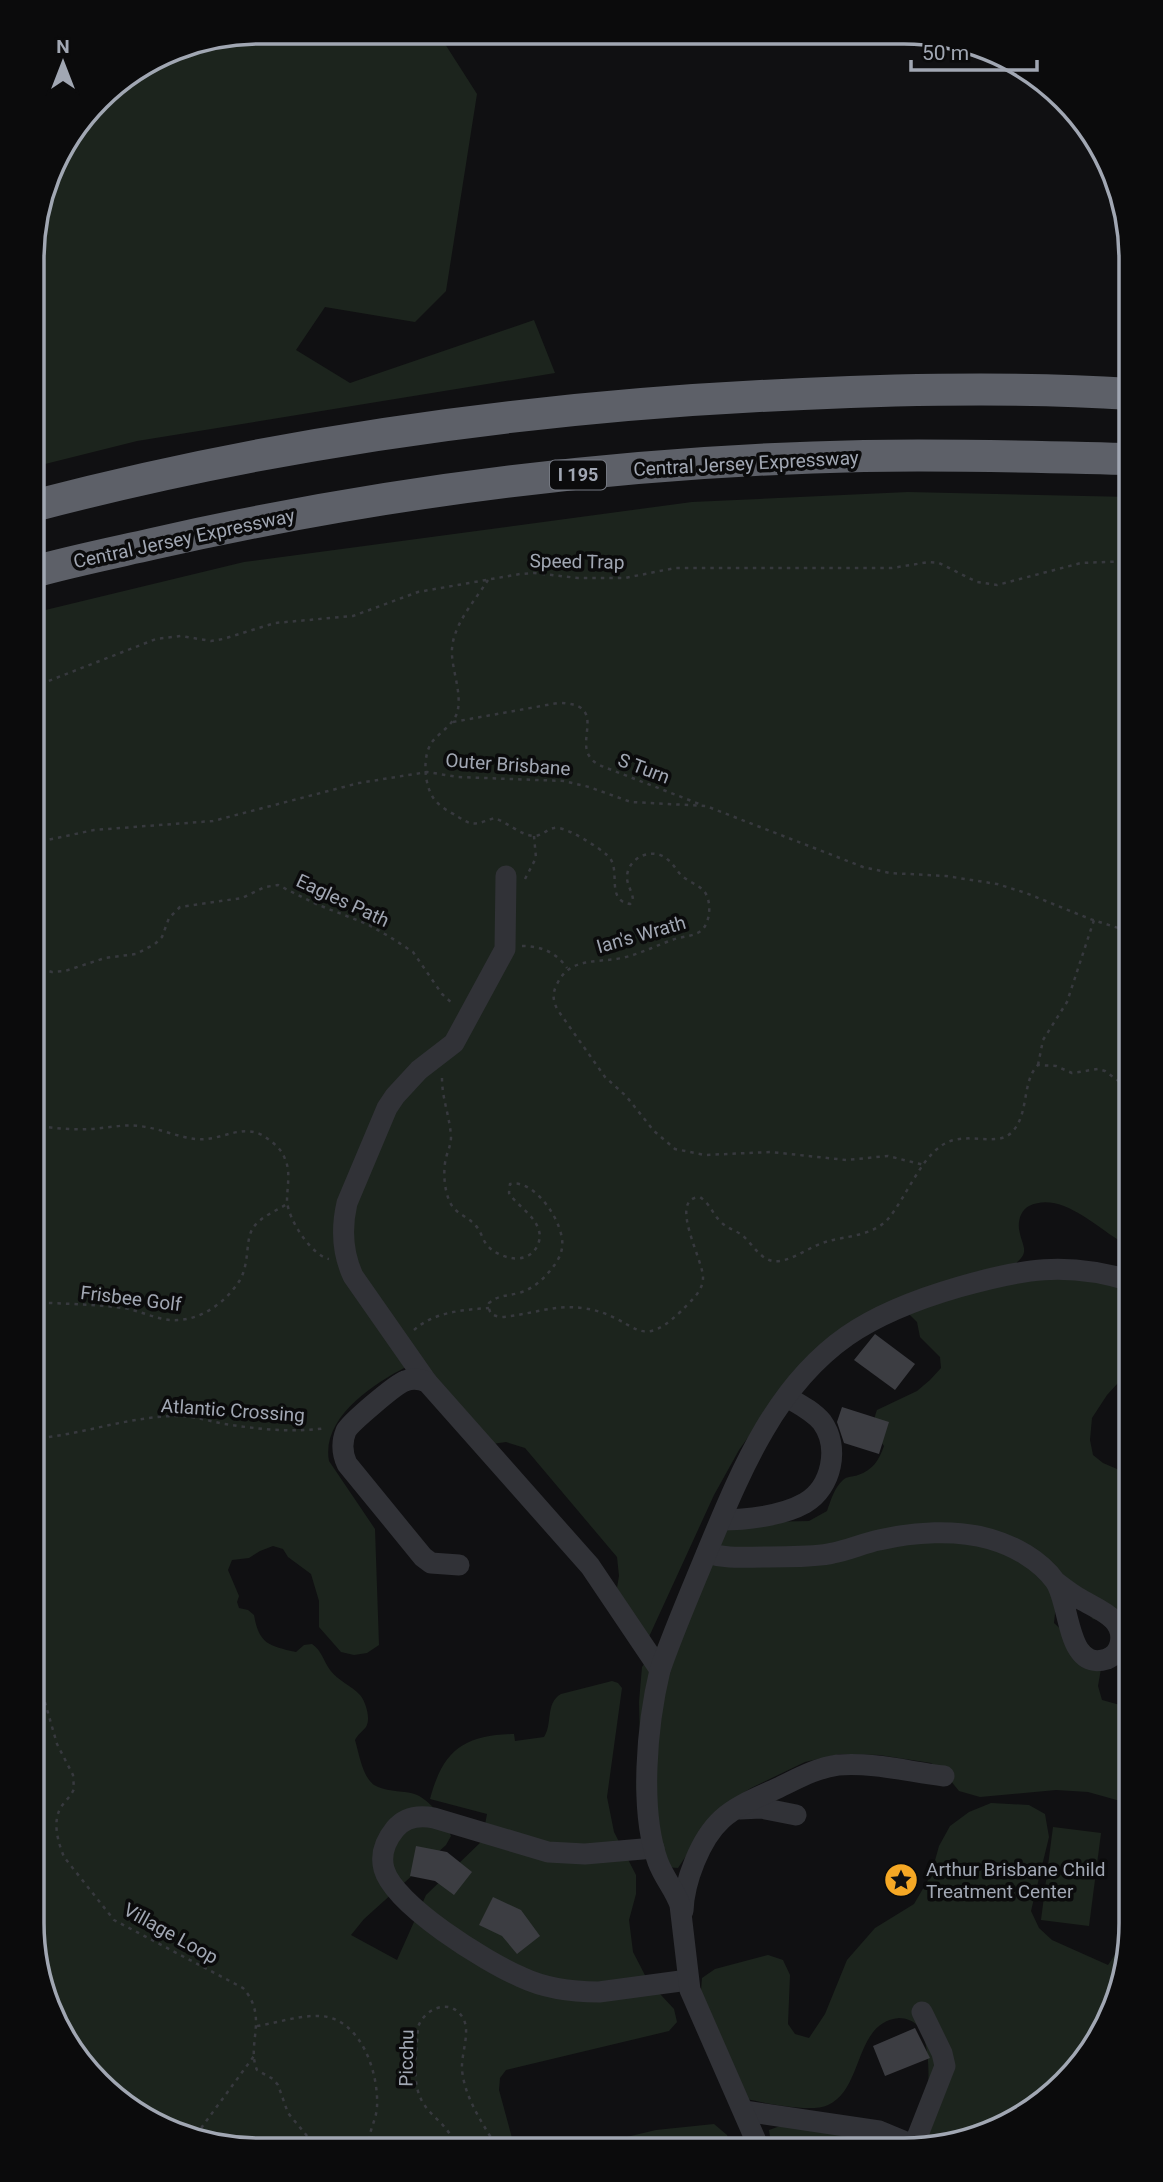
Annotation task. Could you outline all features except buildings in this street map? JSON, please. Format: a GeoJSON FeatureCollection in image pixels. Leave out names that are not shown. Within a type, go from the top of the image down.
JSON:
{"type":"FeatureCollection","features":[{"type":"Feature","properties":{"kind":"highway"},"geometry":{"type":"LineString","coordinates":[[44,503],[273,453],[504,417],[624,405],[871,391],[974,390],[1119,394]]}},
{"type":"Feature","properties":{"kind":"highway","name":"Central Jersey Expressway"},"geometry":{"type":"LineString","coordinates":[[44,569],[297,514],[410,495],[542,478],[680,466],[865,456],[979,455],[1119,459]]}},
{"type":"Feature","properties":{"kind":"street"},"geometry":{"type":"LineString","coordinates":[[506,876],[505,949],[457,1039],[450,1048],[419,1070],[405,1084],[382,1118],[347,1203],[342,1233],[346,1258],[353,1276],[427,1382],[590,1566],[660,1670]]}},
{"type":"Feature","properties":{"kind":"street"},"geometry":{"type":"LineString","coordinates":[[683,1924],[677,1897],[664,1875],[654,1848],[649,1812],[648,1759],[652,1712],[660,1670],[720,1520],[755,1445],[787,1397],[818,1360],[847,1336],[883,1315],[943,1292],[1002,1275],[1037,1269],[1095,1272],[1119,1278]]}},
{"type":"Feature","properties":{"kind":"street"},"geometry":{"type":"LineString","coordinates":[[427,1382],[402,1382],[350,1424],[342,1448],[347,1464],[423,1557],[431,1563],[458,1565]]}},
{"type":"Feature","properties":{"kind":"street"},"geometry":{"type":"LineString","coordinates":[[720,1520],[750,1519],[801,1505],[813,1497],[826,1480],[832,1456],[827,1431],[814,1414],[787,1397]]}},
{"type":"Feature","properties":{"kind":"street"},"geometry":{"type":"LineString","coordinates":[[707,1553],[726,1558],[825,1554],[895,1537],[969,1535],[1016,1549],[1046,1571],[1056,1583]]}},
{"type":"Feature","properties":{"kind":"street"},"geometry":{"type":"LineString","coordinates":[[755,2138],[688,1980],[683,1924],[684,1894],[710,1833],[721,1819],[735,1810],[812,1772],[834,1766],[857,1765],[944,1776]]}},
{"type":"Feature","properties":{"kind":"street"},"geometry":{"type":"LineString","coordinates":[[735,1810],[761,1808],[796,1815]]}},
{"type":"Feature","properties":{"kind":"street"},"geometry":{"type":"LineString","coordinates":[[654,1848],[585,1854],[548,1852],[425,1816],[400,1824],[385,1845],[383,1856],[384,1870],[390,1881],[426,1918],[468,1947],[522,1978],[540,1984],[599,1992],[688,1980]]}},
{"type":"Feature","properties":{"kind":"street"},"geometry":{"type":"LineString","coordinates":[[664,1875],[677,1884],[689,1877]]}},
{"type":"Feature","properties":{"kind":"street"},"geometry":{"type":"LineString","coordinates":[[920,2137],[944,2066],[942,2053],[922,2012]]}},
{"type":"Feature","properties":{"kind":"street"},"geometry":{"type":"LineString","coordinates":[[744,2111],[879,2131],[897,2138]]}},
{"type":"Feature","properties":{"kind":"path","name":"Speed Trap"},"geometry":{"type":"LineString","coordinates":[[44,683],[156,639],[181,636],[223,639],[275,623],[353,616],[418,592],[534,573],[579,578],[625,578],[675,568],[892,568],[929,562],[939,563],[976,582],[996,584],[1081,563],[1119,561]]}},
{"type":"Feature","properties":{"kind":"path"},"geometry":{"type":"LineString","coordinates":[[427,772],[429,748],[456,714],[458,703],[452,656],[454,635],[488,580]]}},
{"type":"Feature","properties":{"kind":"path","name":"S Turn"},"geometry":{"type":"LineString","coordinates":[[450,723],[558,703],[575,706],[586,715],[589,723],[587,751],[595,762],[604,768],[706,806]]}},
{"type":"Feature","properties":{"kind":"path","name":"Outer Brisbane"},"geometry":{"type":"LineString","coordinates":[[44,841],[94,830],[213,821],[359,783],[427,772],[458,777],[564,781],[589,786],[631,803],[706,806],[863,867],[890,873],[946,876],[996,884],[1119,928]]}},
{"type":"Feature","properties":{"kind":"path","name":"Ian's Wrath"},"geometry":{"type":"LineString","coordinates":[[427,772],[428,785],[435,801],[445,810],[471,824],[484,823],[494,818],[534,836],[551,828],[564,828],[608,855],[614,863],[616,893],[619,900],[625,904],[630,904],[634,896],[628,886],[627,871],[639,857],[649,854],[665,857],[679,873],[706,895],[709,904],[706,924],[701,931],[623,958],[567,969]]}},
{"type":"Feature","properties":{"kind":"path","name":"Eagles Path"},"geometry":{"type":"LineString","coordinates":[[44,970],[65,971],[105,958],[136,954],[162,937],[169,918],[180,907],[242,898],[265,887],[278,886],[367,924],[413,952],[451,1003],[470,1015]]}},
{"type":"Feature","properties":{"kind":"path"},"geometry":{"type":"LineString","coordinates":[[450,1048],[444,1063],[442,1092],[451,1137],[446,1159],[449,1201],[454,1209],[475,1225],[490,1248],[510,1258],[521,1258],[532,1254],[540,1238],[536,1222],[509,1193],[510,1184],[519,1183],[537,1195],[551,1210],[562,1236],[563,1247],[545,1277],[523,1292],[494,1298],[489,1303],[493,1316],[502,1317],[555,1308],[584,1308],[601,1312],[643,1332],[661,1328],[673,1320],[702,1286],[703,1270],[687,1225],[686,1213],[691,1199],[700,1197],[711,1207],[721,1223],[742,1235],[765,1259],[778,1261],[824,1242],[860,1234],[885,1222],[940,1146],[964,1137],[994,1140],[1012,1132],[1020,1121],[1043,1040],[1067,1002],[1094,920]]}},
{"type":"Feature","properties":{"kind":"path"},"geometry":{"type":"LineString","coordinates":[[505,949],[535,946],[561,958],[567,969],[553,991],[557,1009],[605,1077],[631,1102],[653,1131],[675,1149],[705,1155],[772,1152],[846,1160],[888,1156],[924,1165]]}},
{"type":"Feature","properties":{"kind":"path"},"geometry":{"type":"LineString","coordinates":[[1038,1065],[1056,1066],[1072,1073],[1098,1069],[1119,1081]]}},
{"type":"Feature","properties":{"kind":"path"},"geometry":{"type":"LineString","coordinates":[[44,1127],[90,1129],[138,1126],[195,1139],[240,1130],[251,1130],[265,1136],[286,1159],[287,1204],[290,1215],[312,1250],[322,1257],[334,1260],[346,1258]]}},
{"type":"Feature","properties":{"kind":"path","name":"Frisbee Golf"},"geometry":{"type":"LineString","coordinates":[[44,1303],[125,1308],[176,1321],[193,1319],[222,1301],[239,1281],[246,1268],[251,1231],[259,1221],[287,1204]]}},
{"type":"Feature","properties":{"kind":"path"},"geometry":{"type":"LineString","coordinates":[[403,1347],[412,1332],[430,1319],[452,1312],[489,1308]]}},
{"type":"Feature","properties":{"kind":"path","name":"Atlantic Crossing"},"geometry":{"type":"LineString","coordinates":[[44,1438],[164,1417],[191,1417],[256,1428],[292,1430],[350,1424]]}},
{"type":"Feature","properties":{"kind":"path","name":"Village Loop"},"geometry":{"type":"LineString","coordinates":[[44,1699],[57,1744],[73,1775],[74,1789],[60,1809],[57,1819],[59,1845],[68,1863],[114,1920],[243,1988],[252,2001],[257,2026],[254,2055]]}},
{"type":"Feature","properties":{"kind":"path","name":"Picchu"},"geometry":{"type":"LineString","coordinates":[[452,2138],[424,2105],[417,2089],[418,2027],[433,2008],[455,2010],[464,2021],[464,2083],[474,2108],[492,2138]]}},
{"type":"Feature","properties":{"kind":"path","name":"Picchu"},"geometry":{"type":"LineString","coordinates":[[257,2026],[320,2016],[339,2021],[356,2036],[372,2067],[377,2094],[376,2115],[369,2138]]}},
{"type":"Feature","properties":{"kind":"path"},"geometry":{"type":"LineString","coordinates":[[200,2130],[254,2055]]}},
{"type":"Feature","properties":{"kind":"path"},"geometry":{"type":"LineString","coordinates":[[254,2055],[257,2070],[278,2085],[288,2113],[309,2138]]}},
{"type":"Feature","properties":{"kind":"shaded area"},"geometry":{"type":"Polygon","coordinates":[[[245,44],[445,44],[477,94],[446,291],[415,322],[325,307],[296,350],[350,383],[534,320],[555,373],[137,441],[44,464],[44,259],[48,217],[60,177],[80,139],[97,117],[128,88],[151,73],[190,55],[217,48],[245,44]]]}},
{"type":"Feature","properties":{"kind":"shaded area"},"geometry":{"type":"Polygon","coordinates":[[[908,492],[1119,497],[1119,1239],[1064,1206],[1040,1202],[1029,1206],[1022,1213],[1019,1222],[1024,1253],[1012,1266],[903,1299],[776,1398],[739,1450],[714,1495],[648,1639],[617,1588],[617,1557],[525,1448],[506,1442],[492,1444],[406,1367],[352,1404],[333,1431],[329,1445],[329,1461],[375,1529],[379,1645],[367,1653],[354,1655],[341,1652],[319,1627],[319,1601],[311,1574],[288,1557],[283,1549],[273,1546],[249,1558],[232,1560],[228,1570],[239,1596],[239,1608],[254,1615],[262,1638],[279,1648],[296,1652],[304,1645],[312,1644],[333,1674],[362,1698],[368,1720],[366,1727],[355,1740],[370,1781],[382,1788],[411,1793],[424,1799],[440,1816],[451,1836],[446,1845],[364,1919],[351,1935],[397,1960],[426,1895],[482,1841],[487,1814],[430,1799],[442,1768],[458,1748],[469,1742],[497,1735],[514,1734],[515,1741],[544,1737],[556,1698],[561,1694],[612,1681],[622,1688],[607,1797],[614,1832],[636,1875],[636,1894],[629,1920],[633,1952],[648,1981],[674,2009],[677,2022],[669,2031],[506,2070],[500,2078],[499,2090],[512,2138],[259,2138],[203,2131],[151,2109],[128,2094],[97,2065],[80,2043],[55,1992],[44,1937],[44,610],[244,562],[692,502],[908,492]]]}},
{"type":"Feature","properties":{"kind":"shaded area"},"geometry":{"type":"Polygon","coordinates":[[[1028,1271],[1116,1285],[1119,1294],[1119,1382],[1092,1418],[1090,1440],[1093,1455],[1119,1470],[1119,1625],[1093,1619],[1080,1605],[1056,1604],[1054,1623],[1098,1654],[1102,1663],[1098,1686],[1102,1700],[1119,1705],[1119,1801],[1088,1792],[1056,1790],[980,1797],[959,1791],[946,1775],[931,1763],[879,1755],[840,1754],[805,1762],[751,1788],[728,1803],[707,1824],[678,1868],[665,1867],[645,1843],[636,1788],[642,1667],[678,1619],[717,1523],[809,1521],[827,1511],[840,1483],[875,1464],[884,1446],[875,1429],[877,1410],[917,1391],[941,1368],[940,1357],[920,1337],[917,1322],[908,1313],[1028,1271]]]}},
{"type":"Feature","properties":{"kind":"shaded area"},"geometry":{"type":"Polygon","coordinates":[[[991,1803],[1029,1805],[1045,1814],[1049,1837],[1031,1911],[1039,1928],[1052,1940],[1108,1965],[1117,1952],[1108,1992],[1097,2018],[1066,2065],[1024,2102],[999,2116],[960,2131],[923,2137],[928,2085],[927,2052],[918,2026],[907,2019],[899,2018],[885,2022],[874,2031],[848,2085],[840,2097],[828,2105],[795,2107],[734,2096],[700,2003],[702,1978],[715,1969],[768,1955],[783,1960],[790,1975],[788,2024],[795,2034],[809,2038],[825,2014],[847,1960],[875,1928],[914,1904],[931,1875],[939,1846],[950,1826],[969,1812],[991,1803]]]}},
{"type":"Feature","properties":{"kind":"shaded area"},"geometry":{"type":"Polygon","coordinates":[[[1053,1827],[1101,1833],[1089,1926],[1041,1920],[1053,1827]]]}},
{"type":"Feature","properties":{"kind":"shaded area"},"geometry":{"type":"Polygon","coordinates":[[[714,2124],[728,2138],[622,2138],[656,2130],[714,2124]]]}},
{"type":"Feature","properties":{"kind":"shaded area"},"geometry":{"type":"Polygon","coordinates":[[[783,2125],[857,2138],[770,2138],[769,2130],[783,2125]]]}},
{"type":"Feature","properties":{"kind":"place","name":"Arthur Brisbane Child Treatment Center"},"geometry":{"type":"Point","coordinates":[901,1880]}}]}
